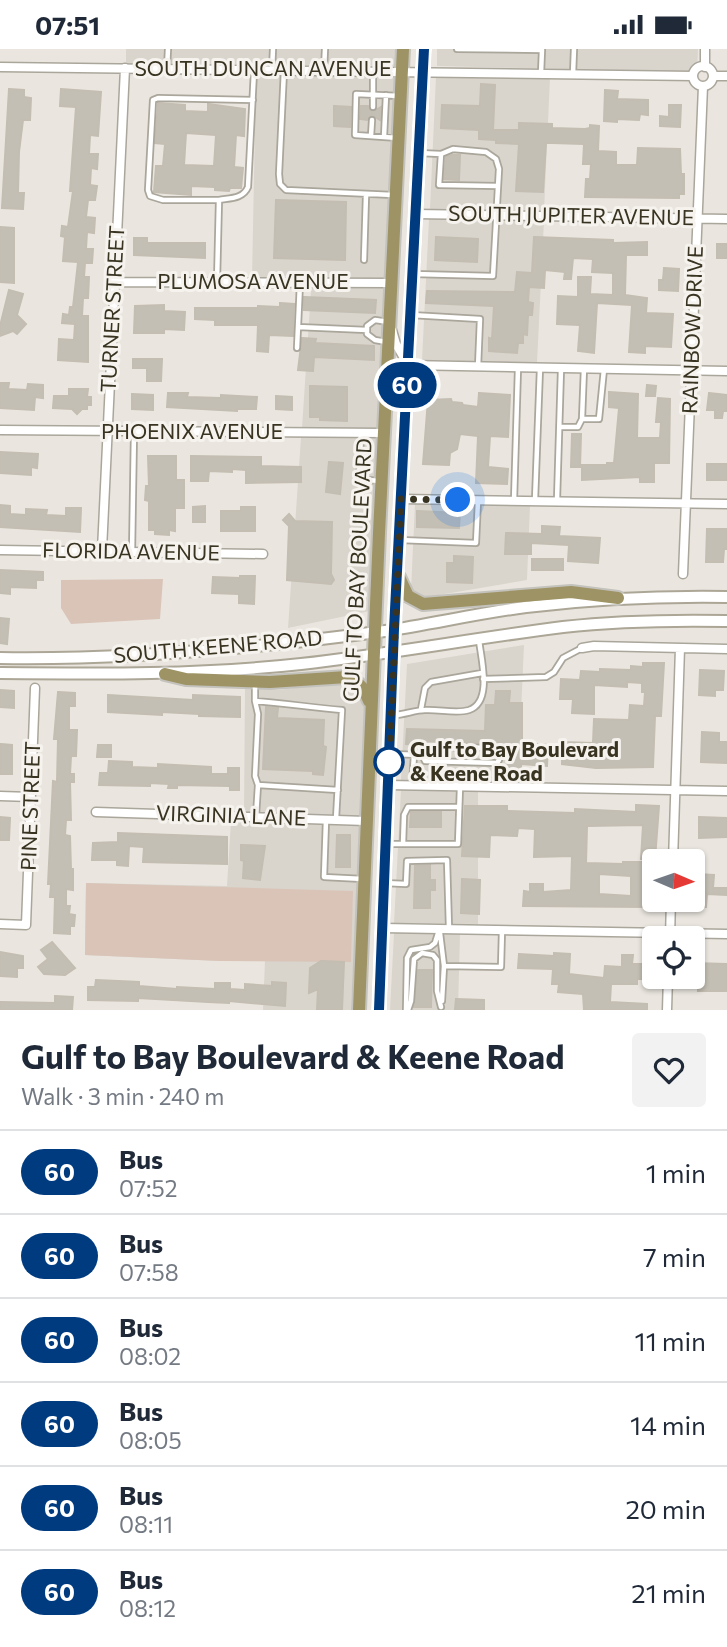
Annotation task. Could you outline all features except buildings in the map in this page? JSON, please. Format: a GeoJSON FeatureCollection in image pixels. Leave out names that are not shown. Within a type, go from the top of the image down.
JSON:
{"type":"FeatureCollection","features":[{"type":"Feature","properties":{"kind":"main road","name":"GULF TO BAY BOULEVARD"},"geometry":{"type":"LineString","coordinates":[[359,1010],[374,632],[403,49]]}},
{"type":"Feature","properties":{"kind":"main road","name":"GULF TO BAY BOULEVARD"},"geometry":{"type":"LineString","coordinates":[[380,1010],[394,629],[424,49]]}},
{"type":"Feature","properties":{"kind":"main road"},"geometry":{"type":"LineString","coordinates":[[398,572],[408,596],[423,604],[571,592],[618,598]]}},
{"type":"Feature","properties":{"kind":"main road","name":"SOUTH KEENE ROAD"},"geometry":{"type":"LineString","coordinates":[[0,658],[128,656],[374,632],[526,607],[618,598],[727,597]]}},
{"type":"Feature","properties":{"kind":"main road","name":"SOUTH KEENE ROAD"},"geometry":{"type":"LineString","coordinates":[[0,673],[165,674],[255,668],[394,653],[564,627],[727,621]]}},
{"type":"Feature","properties":{"kind":"main road"},"geometry":{"type":"LineString","coordinates":[[165,674],[186,679],[255,682],[347,677],[363,688],[371,705]]}},
{"type":"Feature","properties":{"kind":"street"},"geometry":{"type":"LineString","coordinates":[[705,49],[705,67]]}},
{"type":"Feature","properties":{"kind":"street","name":"SOUTH DUNCAN AVENUE"},"geometry":{"type":"LineString","coordinates":[[0,67],[694,76]]}},
{"type":"Feature","properties":{"kind":"street"},"geometry":{"type":"LineString","coordinates":[[705,67],[713,76]]}},
{"type":"Feature","properties":{"kind":"street"},"geometry":{"type":"LineString","coordinates":[[705,67],[696,70],[695,82],[703,86],[709,84],[713,76]]}},
{"type":"Feature","properties":{"kind":"street","name":"TURNER STREET"},"geometry":{"type":"LineString","coordinates":[[102,550],[125,68]]}},
{"type":"Feature","properties":{"kind":"street"},"geometry":{"type":"LineString","coordinates":[[713,76],[727,76]]}},
{"type":"Feature","properties":{"kind":"street","name":"RAINBOW DRIVE"},"geometry":{"type":"LineString","coordinates":[[683,574],[703,86]]}},
{"type":"Feature","properties":{"kind":"street","name":"SOUTH JUPITER AVENUE"},"geometry":{"type":"LineString","coordinates":[[416,214],[727,219]]}},
{"type":"Feature","properties":{"kind":"street","name":"PLUMOSA AVENUE"},"geometry":{"type":"LineString","coordinates":[[114,282],[392,283]]}},
{"type":"Feature","properties":{"kind":"street"},"geometry":{"type":"LineString","coordinates":[[390,322],[396,344],[408,365],[727,371]]}},
{"type":"Feature","properties":{"kind":"street","name":"PHOENIX AVENUE"},"geometry":{"type":"LineString","coordinates":[[0,430],[384,433]]}},
{"type":"Feature","properties":{"kind":"street"},"geometry":{"type":"LineString","coordinates":[[401,499],[727,504]]}},
{"type":"Feature","properties":{"kind":"street","name":"FLORIDA AVENUE"},"geometry":{"type":"LineString","coordinates":[[0,550],[263,554]]}},
{"type":"Feature","properties":{"kind":"street"},"geometry":{"type":"LineString","coordinates":[[582,648],[727,649]]}},
{"type":"Feature","properties":{"kind":"street"},"geometry":{"type":"LineString","coordinates":[[673,849],[680,648]]}},
{"type":"Feature","properties":{"kind":"street","name":"PINE STREET"},"geometry":{"type":"LineString","coordinates":[[0,924],[26,925],[35,688]]}},
{"type":"Feature","properties":{"kind":"street"},"geometry":{"type":"LineString","coordinates":[[388,785],[727,791]]}},
{"type":"Feature","properties":{"kind":"street"},"geometry":{"type":"LineString","coordinates":[[0,796],[31,797]]}},
{"type":"Feature","properties":{"kind":"street","name":"VIRGINIA LANE"},"geometry":{"type":"LineString","coordinates":[[96,812],[366,821]]}},
{"type":"Feature","properties":{"kind":"street"},"geometry":{"type":"LineString","coordinates":[[383,927],[642,935]]}},
{"type":"Feature","properties":{"kind":"street"},"geometry":{"type":"LineString","coordinates":[[705,935],[727,934]]}},
{"type":"Feature","properties":{"kind":"street"},"geometry":{"type":"LineString","coordinates":[[667,1010],[668,989]]}},
{"type":"Feature","properties":{"kind":"lane"},"geometry":{"type":"LineString","coordinates":[[167,69],[168,49]]}},
{"type":"Feature","properties":{"kind":"lane"},"geometry":{"type":"LineString","coordinates":[[272,70],[273,49]]}},
{"type":"Feature","properties":{"kind":"lane"},"geometry":{"type":"LineString","coordinates":[[324,70],[325,49]]}},
{"type":"Feature","properties":{"kind":"lane"},"geometry":{"type":"LineString","coordinates":[[457,49],[542,50],[541,73]]}},
{"type":"Feature","properties":{"kind":"lane"},"geometry":{"type":"LineString","coordinates":[[573,74],[574,49]]}},
{"type":"Feature","properties":{"kind":"lane"},"geometry":{"type":"LineString","coordinates":[[253,100],[153,100],[148,190],[150,196],[163,199],[219,200],[245,194],[248,187],[253,100],[254,69]]}},
{"type":"Feature","properties":{"kind":"lane"},"geometry":{"type":"LineString","coordinates":[[284,70],[280,184],[286,190],[396,194]]}},
{"type":"Feature","properties":{"kind":"lane"},"geometry":{"type":"LineString","coordinates":[[373,70],[373,107]]}},
{"type":"Feature","properties":{"kind":"lane"},"geometry":{"type":"LineString","coordinates":[[399,138],[355,135],[356,94],[401,96]]}},
{"type":"Feature","properties":{"kind":"lane"},"geometry":{"type":"LineString","coordinates":[[384,137],[386,95]]}},
{"type":"Feature","properties":{"kind":"lane"},"geometry":{"type":"LineString","coordinates":[[371,137],[372,120]]}},
{"type":"Feature","properties":{"kind":"lane"},"geometry":{"type":"LineString","coordinates":[[413,274],[493,276],[498,186],[498,163],[492,154],[453,149],[441,154],[419,153]]}},
{"type":"Feature","properties":{"kind":"lane"},"geometry":{"type":"LineString","coordinates":[[441,154],[439,185],[498,186]]}},
{"type":"Feature","properties":{"kind":"lane"},"geometry":{"type":"LineString","coordinates":[[364,260],[366,195]]}},
{"type":"Feature","properties":{"kind":"lane"},"geometry":{"type":"LineString","coordinates":[[217,282],[219,200]]}},
{"type":"Feature","properties":{"kind":"lane"},"geometry":{"type":"LineString","coordinates":[[296,348],[300,283]]}},
{"type":"Feature","properties":{"kind":"lane"},"geometry":{"type":"LineString","coordinates":[[410,315],[480,319],[478,367]]}},
{"type":"Feature","properties":{"kind":"lane"},"geometry":{"type":"LineString","coordinates":[[389,342],[375,340],[367,334],[367,326],[375,320],[390,322]]}},
{"type":"Feature","properties":{"kind":"lane"},"geometry":{"type":"LineString","coordinates":[[298,327],[367,330]]}},
{"type":"Feature","properties":{"kind":"lane"},"geometry":{"type":"LineString","coordinates":[[514,501],[518,367]]}},
{"type":"Feature","properties":{"kind":"lane"},"geometry":{"type":"LineString","coordinates":[[536,501],[540,368]]}},
{"type":"Feature","properties":{"kind":"lane"},"geometry":{"type":"LineString","coordinates":[[557,502],[562,368]]}},
{"type":"Feature","properties":{"kind":"lane"},"geometry":{"type":"LineString","coordinates":[[560,427],[579,427],[582,419],[584,368]]}},
{"type":"Feature","properties":{"kind":"lane"},"geometry":{"type":"LineString","coordinates":[[582,419],[596,420],[600,416],[604,369]]}},
{"type":"Feature","properties":{"kind":"lane"},"geometry":{"type":"LineString","coordinates":[[132,553],[134,432]]}},
{"type":"Feature","properties":{"kind":"lane"},"geometry":{"type":"LineString","coordinates":[[361,433],[359,479],[382,481]]}},
{"type":"Feature","properties":{"kind":"lane"},"geometry":{"type":"LineString","coordinates":[[399,540],[476,543],[478,501]]}},
{"type":"Feature","properties":{"kind":"lane"},"geometry":{"type":"LineString","coordinates":[[391,715],[421,709],[467,711],[477,706],[482,695],[479,639]]}},
{"type":"Feature","properties":{"kind":"lane"},"geometry":{"type":"LineString","coordinates":[[421,709],[425,688],[430,682],[482,676],[546,677],[554,672],[563,658],[582,648]]}},
{"type":"Feature","properties":{"kind":"lane"},"geometry":{"type":"LineString","coordinates":[[255,682],[258,714],[256,817]]}},
{"type":"Feature","properties":{"kind":"lane"},"geometry":{"type":"LineString","coordinates":[[255,701],[342,710],[336,820]]}},
{"type":"Feature","properties":{"kind":"lane"},"geometry":{"type":"LineString","coordinates":[[390,754],[422,755],[430,748],[436,747],[499,750],[497,763],[425,761],[422,755]]}},
{"type":"Feature","properties":{"kind":"lane"},"geometry":{"type":"LineString","coordinates":[[412,785],[414,754]]}},
{"type":"Feature","properties":{"kind":"lane"},"geometry":{"type":"LineString","coordinates":[[258,785],[338,790]]}},
{"type":"Feature","properties":{"kind":"lane"},"geometry":{"type":"LineString","coordinates":[[386,844],[458,844],[460,786]]}},
{"type":"Feature","properties":{"kind":"lane"},"geometry":{"type":"LineString","coordinates":[[403,844],[404,815],[408,807],[459,807]]}},
{"type":"Feature","properties":{"kind":"lane"},"geometry":{"type":"LineString","coordinates":[[327,819],[324,877],[364,879]]}},
{"type":"Feature","properties":{"kind":"lane"},"geometry":{"type":"LineString","coordinates":[[384,883],[406,884],[407,861],[447,860],[441,1009]]}},
{"type":"Feature","properties":{"kind":"lane"},"geometry":{"type":"LineString","coordinates":[[407,1010],[407,958],[411,950],[430,947],[444,929]]}},
{"type":"Feature","properties":{"kind":"lane"},"geometry":{"type":"LineString","coordinates":[[444,966],[501,967],[502,930]]}},
{"type":"Feature","properties":{"kind":"lane"},"geometry":{"type":"LineString","coordinates":[[407,1010],[411,1001],[414,958],[422,953],[433,955],[437,960],[437,991],[441,1009]]}},
{"type":"Feature","properties":{"kind":"shaded area"},"geometry":{"type":"Polygon","coordinates":[[[126,49],[397,49],[396,66],[126,63],[126,49]]]}},
{"type":"Feature","properties":{"kind":"shaded area"},"geometry":{"type":"Polygon","coordinates":[[[437,49],[698,49],[697,72],[437,66],[437,49]]]}},
{"type":"Feature","properties":{"kind":"shaded area"},"geometry":{"type":"Polygon","coordinates":[[[256,74],[396,75],[386,278],[252,278],[256,74]]]}},
{"type":"Feature","properties":{"kind":"shaded area"},"geometry":{"type":"Polygon","coordinates":[[[436,76],[550,78],[544,211],[430,209],[436,76]]]}},
{"type":"Feature","properties":{"kind":"shaded area"},"geometry":{"type":"Polygon","coordinates":[[[429,219],[544,221],[537,363],[422,360],[429,219]]]}},
{"type":"Feature","properties":{"kind":"shaded area"},"geometry":{"type":"Polygon","coordinates":[[[251,287],[386,288],[379,428],[302,428],[311,291],[251,287]]]}},
{"type":"Feature","properties":{"kind":"shaded area"},"geometry":{"type":"Polygon","coordinates":[[[301,438],[379,438],[370,611],[288,628],[301,438]]]}},
{"type":"Feature","properties":{"kind":"shaded area"},"geometry":{"type":"Polygon","coordinates":[[[415,504],[530,506],[527,580],[421,598],[413,593],[415,504]]]}},
{"type":"Feature","properties":{"kind":"shaded area"},"geometry":{"type":"Polygon","coordinates":[[[163,579],[160,619],[71,624],[61,608],[61,580],[163,579]]]}},
{"type":"Feature","properties":{"kind":"shaded area"},"geometry":{"type":"Polygon","coordinates":[[[524,645],[518,782],[401,780],[407,664],[524,645]]]}},
{"type":"Feature","properties":{"kind":"shaded area"},"geometry":{"type":"Polygon","coordinates":[[[346,682],[358,690],[366,705],[360,816],[244,812],[245,689],[279,690],[346,682]]]}},
{"type":"Feature","properties":{"kind":"shaded area"},"geometry":{"type":"Polygon","coordinates":[[[401,790],[478,791],[478,924],[394,923],[401,790]]]}},
{"type":"Feature","properties":{"kind":"shaded area"},"geometry":{"type":"Polygon","coordinates":[[[231,821],[360,825],[351,1010],[263,1010],[265,960],[220,961],[85,955],[86,883],[227,886],[231,821]]]}},
{"type":"Feature","properties":{"kind":"shaded area"},"geometry":{"type":"Polygon","coordinates":[[[86,883],[353,891],[351,962],[220,961],[85,955],[86,883]]]}},
{"type":"Feature","properties":{"kind":"shaded area"},"geometry":{"type":"Polygon","coordinates":[[[394,933],[460,934],[458,1010],[390,1010],[394,933]]]}},
{"type":"Feature","properties":{"kind":"bus line","name":"60"},"geometry":{"type":"LineString","coordinates":[[379,1010],[394,629],[424,49]]}},
{"type":"Feature","properties":{"kind":"place","name":"Gulf to Bay Boulevard & Keene Road"},"geometry":{"type":"Point","coordinates":[389,762]}},
{"type":"Feature","properties":{"kind":"route"},"geometry":{"type":"LineString","coordinates":[[389,762],[389,769],[401,499],[458,500]]}}]}
